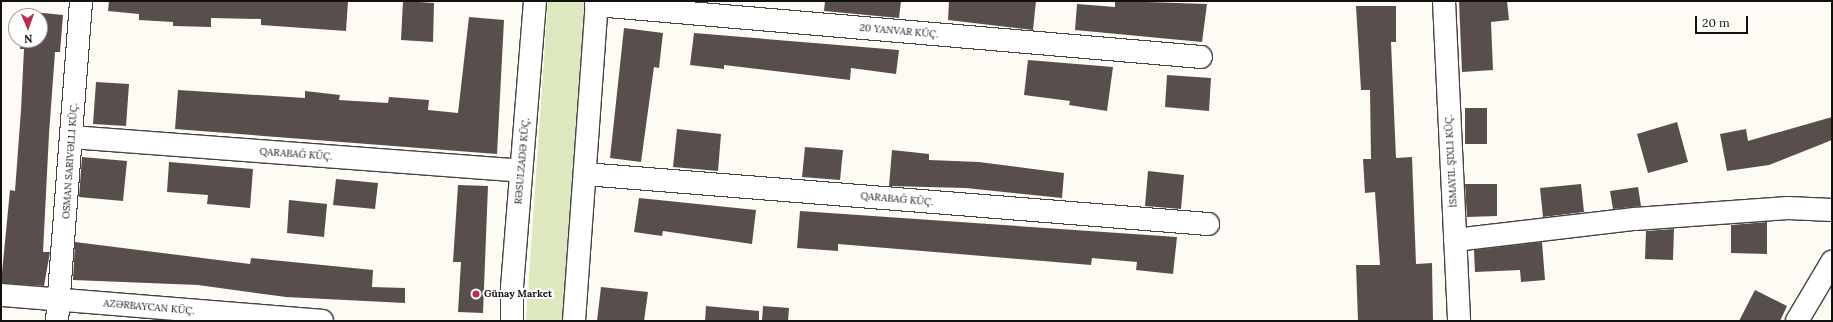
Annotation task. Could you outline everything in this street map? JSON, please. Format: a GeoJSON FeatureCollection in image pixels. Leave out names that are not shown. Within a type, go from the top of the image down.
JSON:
{"type":"FeatureCollection","features":[{"type":"Feature","properties":{"kind":"street"},"geometry":{"type":"LineString","coordinates":[[58,311],[81,1]]}},
{"type":"Feature","properties":{"kind":"street","name":"RƏSULZADƏ KÜÇ."},"geometry":{"type":"LineString","coordinates":[[512,321],[530,1]]}},
{"type":"Feature","properties":{"kind":"street"},"geometry":{"type":"LineString","coordinates":[[1444,1],[1460,321]]}},
{"type":"Feature","properties":{"kind":"street"},"geometry":{"type":"LineString","coordinates":[[574,321],[597,3]]}},
{"type":"Feature","properties":{"kind":"street","name":"20 YANVAR KÜÇ."},"geometry":{"type":"LineString","coordinates":[[597,3],[1201,57]]}},
{"type":"Feature","properties":{"kind":"street","name":"QARABAĞ KÜÇ."},"geometry":{"type":"LineString","coordinates":[[72,137],[521,171]]}},
{"type":"Feature","properties":{"kind":"street","name":"QARABAĞ KÜÇ."},"geometry":{"type":"LineString","coordinates":[[585,174],[1208,224]]}},
{"type":"Feature","properties":{"kind":"street"},"geometry":{"type":"LineString","coordinates":[[1455,240],[1635,219],[1788,208],[1832,210]]}},
{"type":"Feature","properties":{"kind":"street"},"geometry":{"type":"LineString","coordinates":[[1797,321],[1832,262]]}},
{"type":"Feature","properties":{"kind":"street","name":"AZƏRBAYCAN KÜÇ."},"geometry":{"type":"LineString","coordinates":[[1,295],[58,311],[322,321]]}},
{"type":"Feature","properties":{"kind":"green space"},"geometry":{"type":"Polygon","coordinates":[[[548,1],[585,1],[564,321],[526,321],[548,1]]]}},
{"type":"Feature","properties":{"kind":"building"},"geometry":{"type":"Polygon","coordinates":[[[109,1],[348,1],[346,31],[261,25],[261,19],[211,18],[211,27],[173,26],[173,22],[139,20],[139,14],[108,11],[109,1]]]}},
{"type":"Feature","properties":{"kind":"building"},"geometry":{"type":"Polygon","coordinates":[[[403,1],[434,3],[433,42],[401,40],[403,1]]]}},
{"type":"Feature","properties":{"kind":"building"},"geometry":{"type":"Polygon","coordinates":[[[825,1],[901,1],[899,18],[824,11],[825,1]]]}},
{"type":"Feature","properties":{"kind":"building"},"geometry":{"type":"Polygon","coordinates":[[[949,1],[1036,1],[1033,30],[948,20],[949,1]]]}},
{"type":"Feature","properties":{"kind":"building"},"geometry":{"type":"Polygon","coordinates":[[[1115,1],[1207,4],[1202,42],[1075,30],[1077,4],[1115,7],[1115,1]]]}},
{"type":"Feature","properties":{"kind":"building"},"geometry":{"type":"Polygon","coordinates":[[[1459,1],[1507,1],[1509,20],[1491,22],[1493,70],[1462,72],[1459,1]]]}},
{"type":"Feature","properties":{"kind":"building"},"geometry":{"type":"Polygon","coordinates":[[[1356,6],[1396,6],[1396,42],[1391,42],[1396,158],[1412,157],[1416,264],[1432,263],[1433,321],[1358,321],[1356,265],[1380,265],[1375,192],[1365,193],[1363,159],[1371,159],[1370,90],[1361,90],[1356,6]]]}},
{"type":"Feature","properties":{"kind":"building"},"geometry":{"type":"Polygon","coordinates":[[[48,14],[63,15],[60,52],[55,52],[49,134],[43,252],[50,252],[44,286],[1,283],[10,190],[15,191],[24,49],[20,49],[48,48],[48,14]]]}},
{"type":"Feature","properties":{"kind":"building"},"geometry":{"type":"Polygon","coordinates":[[[469,17],[504,20],[497,154],[175,129],[178,90],[305,98],[305,91],[340,95],[339,100],[388,103],[389,97],[429,100],[428,110],[458,113],[469,17]]]}},
{"type":"Feature","properties":{"kind":"building"},"geometry":{"type":"Polygon","coordinates":[[[624,28],[663,33],[659,68],[654,67],[641,162],[610,158],[624,28]]]}},
{"type":"Feature","properties":{"kind":"building"},"geometry":{"type":"Polygon","coordinates":[[[694,33],[899,50],[896,74],[851,68],[850,80],[724,65],[724,69],[690,65],[694,33]]]}},
{"type":"Feature","properties":{"kind":"building"},"geometry":{"type":"Polygon","coordinates":[[[1028,60],[1113,67],[1107,111],[1069,105],[1070,101],[1024,95],[1028,60]]]}},
{"type":"Feature","properties":{"kind":"building"},"geometry":{"type":"Polygon","coordinates":[[[1167,75],[1211,78],[1209,111],[1165,107],[1167,75]]]}},
{"type":"Feature","properties":{"kind":"building"},"geometry":{"type":"Polygon","coordinates":[[[96,82],[129,84],[126,126],[93,124],[96,82]]]}},
{"type":"Feature","properties":{"kind":"building"},"geometry":{"type":"Polygon","coordinates":[[[1465,108],[1487,108],[1487,144],[1465,144],[1465,108]]]}},
{"type":"Feature","properties":{"kind":"building"},"geometry":{"type":"Polygon","coordinates":[[[1832,117],[1832,140],[1769,165],[1727,171],[1720,134],[1746,129],[1748,141],[1832,117]]]}},
{"type":"Feature","properties":{"kind":"building"},"geometry":{"type":"Polygon","coordinates":[[[1677,122],[1688,162],[1648,173],[1637,134],[1677,122]]]}},
{"type":"Feature","properties":{"kind":"building"},"geometry":{"type":"Polygon","coordinates":[[[677,129],[721,134],[718,171],[673,167],[677,129]]]}},
{"type":"Feature","properties":{"kind":"building"},"geometry":{"type":"Polygon","coordinates":[[[805,147],[843,150],[840,180],[802,177],[805,147]]]}},
{"type":"Feature","properties":{"kind":"building"},"geometry":{"type":"Polygon","coordinates":[[[892,150],[929,154],[929,160],[979,162],[1064,173],[1062,198],[966,188],[889,186],[892,150]]]}},
{"type":"Feature","properties":{"kind":"building"},"geometry":{"type":"Polygon","coordinates":[[[82,157],[127,161],[123,201],[79,197],[82,157]]]}},
{"type":"Feature","properties":{"kind":"building"},"geometry":{"type":"Polygon","coordinates":[[[169,162],[253,169],[250,208],[207,204],[208,195],[167,192],[169,162]]]}},
{"type":"Feature","properties":{"kind":"building"},"geometry":{"type":"Polygon","coordinates":[[[1148,171],[1184,175],[1181,209],[1145,206],[1148,171]]]}},
{"type":"Feature","properties":{"kind":"building"},"geometry":{"type":"Polygon","coordinates":[[[336,179],[378,183],[375,209],[333,205],[336,179]]]}},
{"type":"Feature","properties":{"kind":"building"},"geometry":{"type":"Polygon","coordinates":[[[1465,184],[1497,184],[1497,216],[1467,217],[1465,184]]]}},
{"type":"Feature","properties":{"kind":"building"},"geometry":{"type":"Polygon","coordinates":[[[1581,184],[1584,212],[1543,217],[1540,188],[1581,184]]]}},
{"type":"Feature","properties":{"kind":"building"},"geometry":{"type":"Polygon","coordinates":[[[458,185],[488,186],[483,313],[458,312],[461,262],[453,262],[458,185]]]}},
{"type":"Feature","properties":{"kind":"building"},"geometry":{"type":"Polygon","coordinates":[[[1638,187],[1641,206],[1613,209],[1610,191],[1638,187]]]}},
{"type":"Feature","properties":{"kind":"building"},"geometry":{"type":"Polygon","coordinates":[[[639,198],[756,210],[752,244],[663,231],[662,236],[634,232],[639,198]]]}},
{"type":"Feature","properties":{"kind":"building"},"geometry":{"type":"Polygon","coordinates":[[[289,200],[327,204],[324,237],[287,233],[289,200]]]}},
{"type":"Feature","properties":{"kind":"building"},"geometry":{"type":"Polygon","coordinates":[[[800,211],[1177,237],[1173,274],[1136,270],[1137,262],[1092,258],[1091,265],[838,244],[838,251],[797,248],[800,211]]]}},
{"type":"Feature","properties":{"kind":"building"},"geometry":{"type":"Polygon","coordinates":[[[1767,222],[1767,254],[1731,253],[1731,225],[1767,222]]]}},
{"type":"Feature","properties":{"kind":"building"},"geometry":{"type":"Polygon","coordinates":[[[1674,229],[1673,260],[1645,259],[1646,231],[1674,229]]]}},
{"type":"Feature","properties":{"kind":"building"},"geometry":{"type":"Polygon","coordinates":[[[75,242],[250,264],[251,258],[373,270],[372,287],[405,288],[405,303],[286,297],[198,285],[73,280],[75,242]]]}},
{"type":"Feature","properties":{"kind":"building"},"geometry":{"type":"Polygon","coordinates":[[[1542,242],[1545,280],[1521,282],[1520,270],[1475,272],[1474,250],[1542,242]]]}},
{"type":"Feature","properties":{"kind":"building"},"geometry":{"type":"Polygon","coordinates":[[[601,287],[648,292],[644,321],[597,321],[601,287]]]}},
{"type":"Feature","properties":{"kind":"building"},"geometry":{"type":"Polygon","coordinates":[[[1755,290],[1787,306],[1780,321],[1739,321],[1755,290]]]}},
{"type":"Feature","properties":{"kind":"building"},"geometry":{"type":"Polygon","coordinates":[[[706,306],[759,311],[759,321],[705,321],[706,306]]]}},
{"type":"Feature","properties":{"kind":"building"},"geometry":{"type":"Polygon","coordinates":[[[763,306],[789,308],[788,321],[762,321],[763,306]]]}},
{"type":"Feature","properties":{"kind":"place","name":"Günay Market"},"geometry":{"type":"Point","coordinates":[476,294]}}]}
